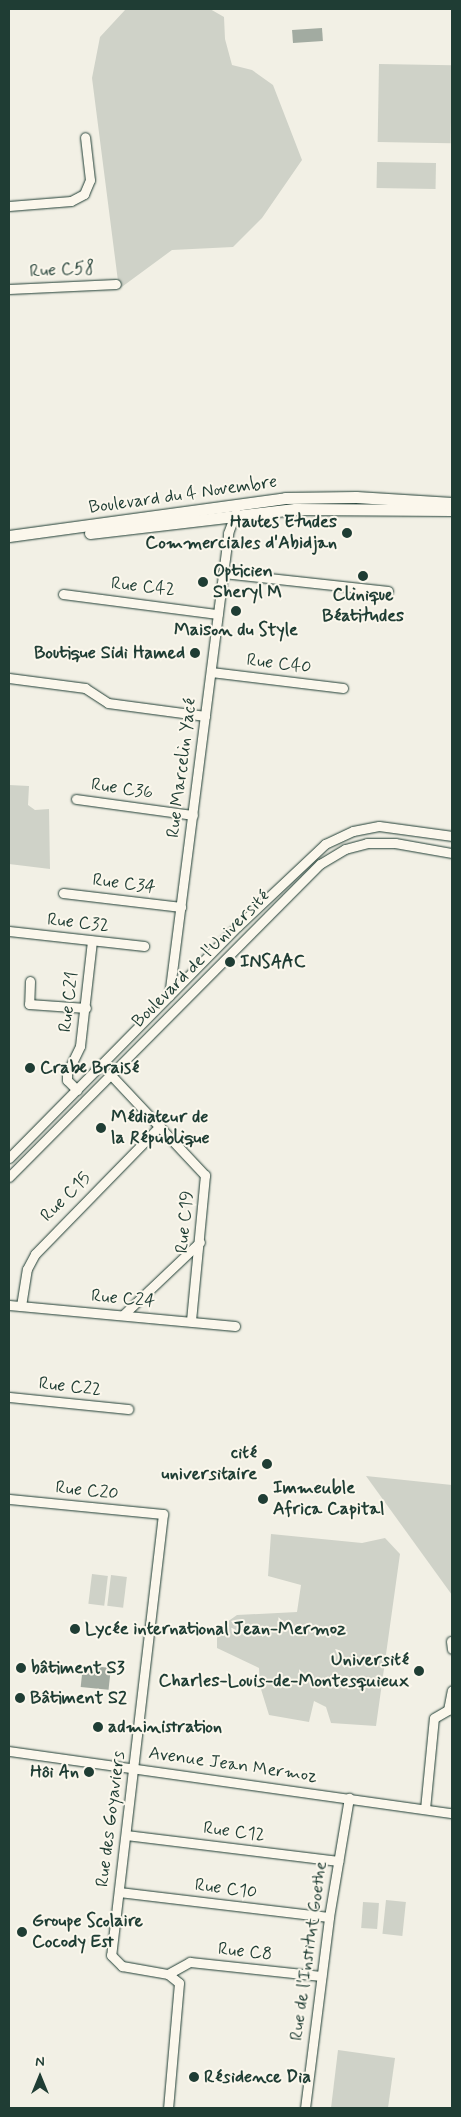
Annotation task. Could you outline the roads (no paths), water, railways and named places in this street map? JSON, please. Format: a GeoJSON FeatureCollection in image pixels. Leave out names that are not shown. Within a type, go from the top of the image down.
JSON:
{"type":"FeatureCollection","features":[{"type":"Feature","properties":{"kind":"main road","name":"Boulevard du 4 Novembre"},"geometry":{"type":"LineString","coordinates":[[9,536],[347,497],[452,502]]}},
{"type":"Feature","properties":{"kind":"main road","name":"Boulevard du 4 Novembre"},"geometry":{"type":"LineString","coordinates":[[236,509],[452,510]]}},
{"type":"Feature","properties":{"kind":"main road","name":"Boulevard du 4 Novembre"},"geometry":{"type":"LineString","coordinates":[[9,544],[222,510]]}},
{"type":"Feature","properties":{"kind":"street"},"geometry":{"type":"LineString","coordinates":[[9,206],[71,201],[84,194],[90,180],[85,137]]}},
{"type":"Feature","properties":{"kind":"street","name":"Rue C58"},"geometry":{"type":"LineString","coordinates":[[9,289],[116,284]]}},
{"type":"Feature","properties":{"kind":"street","name":"Rue Marcelin Yacé"},"geometry":{"type":"LineString","coordinates":[[169,996],[228,533],[236,509]]}},
{"type":"Feature","properties":{"kind":"street","name":"Rue Marcelin Yacé"},"geometry":{"type":"LineString","coordinates":[[222,510],[228,533]]}},
{"type":"Feature","properties":{"kind":"street"},"geometry":{"type":"LineString","coordinates":[[223,573],[388,591]]}},
{"type":"Feature","properties":{"kind":"street","name":"Rue C42"},"geometry":{"type":"LineString","coordinates":[[63,594],[218,614]]}},
{"type":"Feature","properties":{"kind":"street","name":"Rue C40"},"geometry":{"type":"LineString","coordinates":[[211,672],[343,688]]}},
{"type":"Feature","properties":{"kind":"street"},"geometry":{"type":"LineString","coordinates":[[9,678],[84,688],[108,703],[205,716]]}},
{"type":"Feature","properties":{"kind":"street","name":"Rue C36"},"geometry":{"type":"LineString","coordinates":[[76,799],[193,815]]}},
{"type":"Feature","properties":{"kind":"street","name":"Boulevard de l'Université"},"geometry":{"type":"LineString","coordinates":[[9,1158],[299,865],[325,844],[352,830],[379,826],[452,836]]}},
{"type":"Feature","properties":{"kind":"street","name":"Boulevard de l'Université"},"geometry":{"type":"LineString","coordinates":[[9,1176],[307,875],[332,856],[356,845],[378,842],[452,853]]}},
{"type":"Feature","properties":{"kind":"street","name":"Rue C34"},"geometry":{"type":"LineString","coordinates":[[63,893],[181,907]]}},
{"type":"Feature","properties":{"kind":"street","name":"Rue C32"},"geometry":{"type":"LineString","coordinates":[[9,931],[144,946]]}},
{"type":"Feature","properties":{"kind":"street","name":"Rue C21"},"geometry":{"type":"LineString","coordinates":[[77,1090],[67,1080],[67,1073],[80,1046],[86,1008],[92,941]]}},
{"type":"Feature","properties":{"kind":"street"},"geometry":{"type":"LineString","coordinates":[[30,981],[29,1004],[86,1008]]}},
{"type":"Feature","properties":{"kind":"street"},"geometry":{"type":"LineString","coordinates":[[169,996],[178,1004]]}},
{"type":"Feature","properties":{"kind":"street","name":"Rue C19"},"geometry":{"type":"LineString","coordinates":[[110,1074],[205,1175],[191,1321]]}},
{"type":"Feature","properties":{"kind":"street","name":"Rue C15"},"geometry":{"type":"LineString","coordinates":[[21,1306],[27,1269],[35,1254],[160,1126]]}},
{"type":"Feature","properties":{"kind":"street"},"geometry":{"type":"LineString","coordinates":[[124,1315],[200,1242]]}},
{"type":"Feature","properties":{"kind":"street","name":"Rue C24"},"geometry":{"type":"LineString","coordinates":[[9,1305],[235,1326]]}},
{"type":"Feature","properties":{"kind":"street","name":"Rue C22"},"geometry":{"type":"LineString","coordinates":[[9,1397],[128,1409]]}},
{"type":"Feature","properties":{"kind":"street","name":"Rue C20"},"geometry":{"type":"LineString","coordinates":[[9,1499],[163,1514]]}},
{"type":"Feature","properties":{"kind":"street","name":"Rue des Goyaviers"},"geometry":{"type":"LineString","coordinates":[[163,1514],[111,1955],[114,1961],[122,1966],[168,1974]]}},
{"type":"Feature","properties":{"kind":"street"},"geometry":{"type":"LineString","coordinates":[[425,1809],[434,1718],[448,1710],[452,1690]]}},
{"type":"Feature","properties":{"kind":"street","name":"Avenue Jean Mermoz"},"geometry":{"type":"LineString","coordinates":[[9,1751],[134,1767],[452,1814]]}},
{"type":"Feature","properties":{"kind":"street","name":"Rue de l'Institut Goethe"},"geometry":{"type":"LineString","coordinates":[[305,2108],[329,1917],[349,1798]]}},
{"type":"Feature","properties":{"kind":"street","name":"Rue C12"},"geometry":{"type":"LineString","coordinates":[[126,1835],[338,1861]]}},
{"type":"Feature","properties":{"kind":"street","name":"Rue C10"},"geometry":{"type":"LineString","coordinates":[[119,1892],[329,1917]]}},
{"type":"Feature","properties":{"kind":"street","name":"Rue C8"},"geometry":{"type":"LineString","coordinates":[[168,1974],[190,1962],[321,1976]]}},
{"type":"Feature","properties":{"kind":"street"},"geometry":{"type":"LineString","coordinates":[[168,1974],[181,1987],[168,2108]]}},
{"type":"Feature","properties":{"kind":"place","name":"Hautes Etudes Commerciales d'Abidjan"},"geometry":{"type":"Point","coordinates":[347,533]}},
{"type":"Feature","properties":{"kind":"place","name":"Clinique Béatitudes"},"geometry":{"type":"Point","coordinates":[363,576]}},
{"type":"Feature","properties":{"kind":"place","name":"Opticien Sheryl M"},"geometry":{"type":"Point","coordinates":[203,582]}},
{"type":"Feature","properties":{"kind":"place","name":"Maison du Style"},"geometry":{"type":"Point","coordinates":[236,611]}},
{"type":"Feature","properties":{"kind":"place","name":"Boutique Sidi Hamed"},"geometry":{"type":"Point","coordinates":[195,653]}},
{"type":"Feature","properties":{"kind":"place","name":"INSAAC"},"geometry":{"type":"Point","coordinates":[230,962]}},
{"type":"Feature","properties":{"kind":"place","name":"Crabe Braisé"},"geometry":{"type":"Point","coordinates":[30,1068]}},
{"type":"Feature","properties":{"kind":"place","name":"Médiateur de la République"},"geometry":{"type":"Point","coordinates":[101,1128]}},
{"type":"Feature","properties":{"kind":"place","name":"cité universitaire"},"geometry":{"type":"Point","coordinates":[267,1464]}},
{"type":"Feature","properties":{"kind":"place","name":"Immeuble Africa Capital"},"geometry":{"type":"Point","coordinates":[263,1499]}},
{"type":"Feature","properties":{"kind":"place","name":"Lycée international Jean-Mermoz"},"geometry":{"type":"Point","coordinates":[75,1629]}},
{"type":"Feature","properties":{"kind":"place","name":"bâtiment S3"},"geometry":{"type":"Point","coordinates":[21,1668]}},
{"type":"Feature","properties":{"kind":"place","name":"Université Charles-Louis-de-Montesquieux"},"geometry":{"type":"Point","coordinates":[419,1671]}},
{"type":"Feature","properties":{"kind":"place","name":"Bâtiment S2"},"geometry":{"type":"Point","coordinates":[20,1698]}},
{"type":"Feature","properties":{"kind":"place","name":"administration"},"geometry":{"type":"Point","coordinates":[98,1727]}},
{"type":"Feature","properties":{"kind":"place","name":"Hôi An"},"geometry":{"type":"Point","coordinates":[89,1772]}},
{"type":"Feature","properties":{"kind":"place","name":"Groupe Scolaire Cocody Est"},"geometry":{"type":"Point","coordinates":[22,1932]}},
{"type":"Feature","properties":{"kind":"place","name":"Résidence Dia"},"geometry":{"type":"Point","coordinates":[194,2077]}}]}
